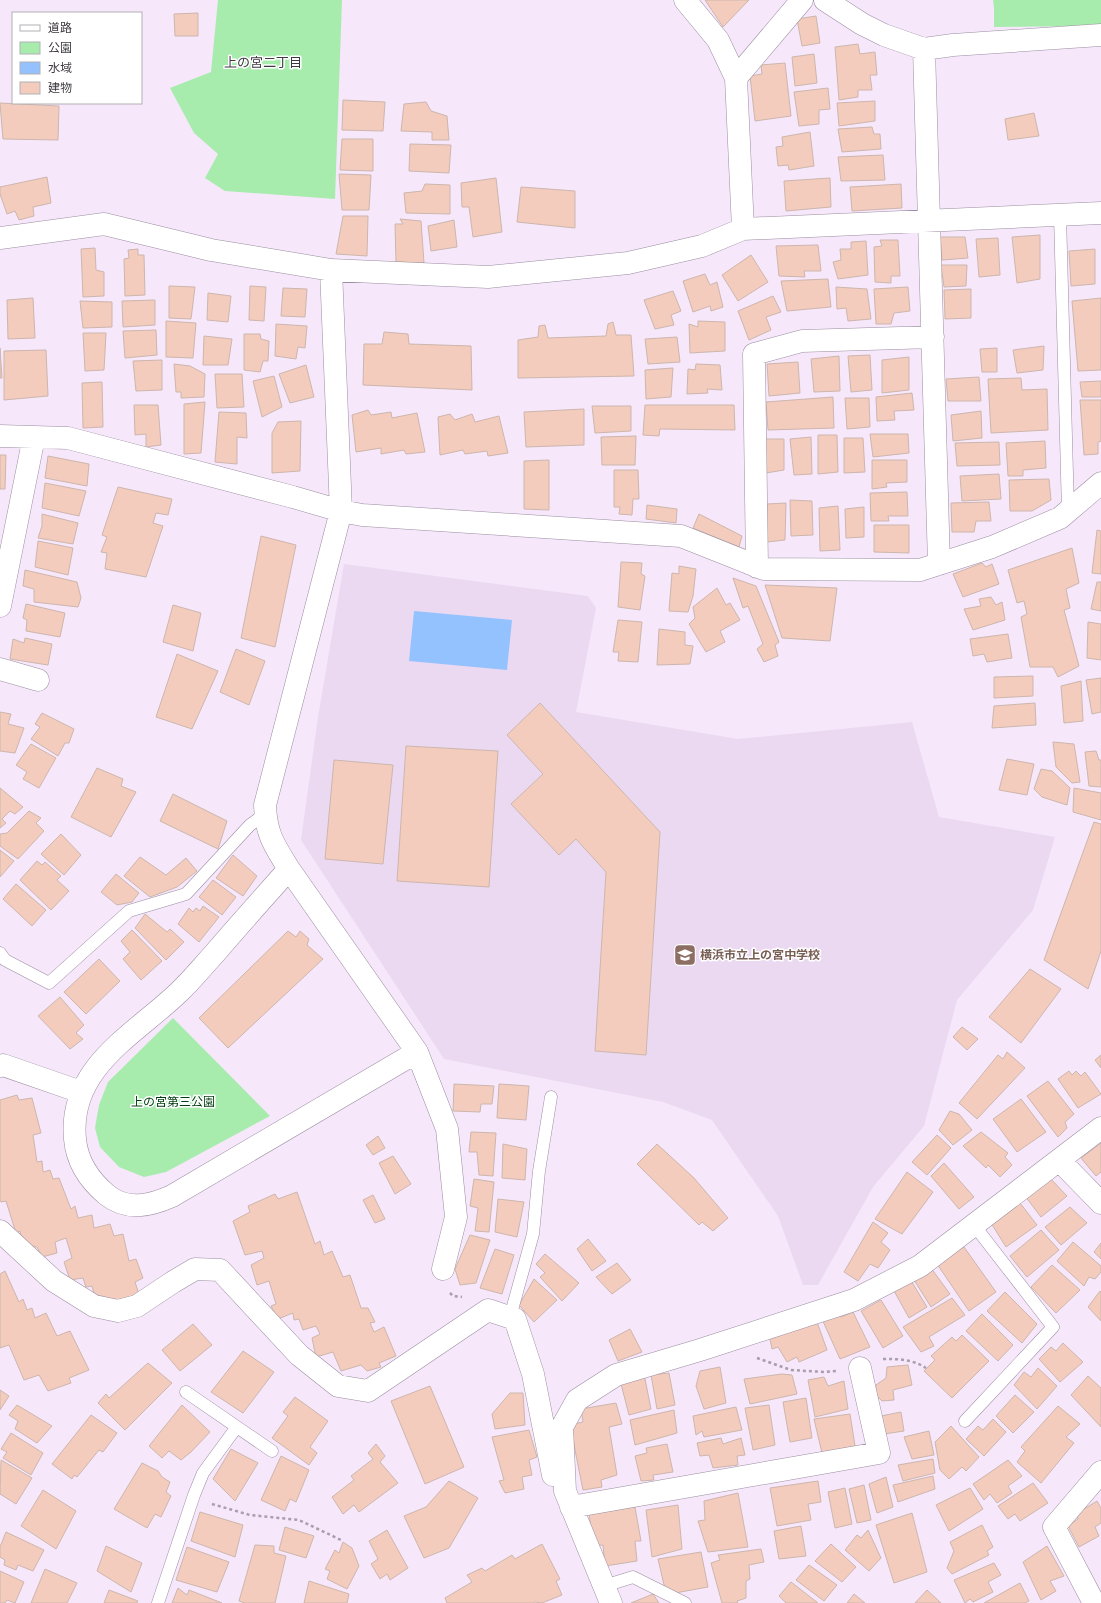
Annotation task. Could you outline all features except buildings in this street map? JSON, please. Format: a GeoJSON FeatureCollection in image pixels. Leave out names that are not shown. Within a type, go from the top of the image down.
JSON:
{"type":"FeatureCollection","features":[{"type":"Feature","properties":{"kind":"street"},"geometry":{"type":"LineString","coordinates":[[685,0],[718,40],[736,78],[743,229]]}},
{"type":"Feature","properties":{"kind":"street"},"geometry":{"type":"LineString","coordinates":[[736,78],[802,0]]}},
{"type":"Feature","properties":{"kind":"street"},"geometry":{"type":"LineString","coordinates":[[825,0],[862,24],[884,35],[924,49],[1101,35]]}},
{"type":"Feature","properties":{"kind":"street"},"geometry":{"type":"LineString","coordinates":[[924,49],[939,564]]}},
{"type":"Feature","properties":{"kind":"street"},"geometry":{"type":"LineString","coordinates":[[0,238],[104,224],[211,250],[331,270],[488,277],[628,263],[702,246],[743,229],[1101,213]]}},
{"type":"Feature","properties":{"kind":"street"},"geometry":{"type":"LineString","coordinates":[[331,270],[341,511],[267,797],[266,823],[271,839],[289,869],[417,1052],[447,1129],[456,1216],[443,1269]]}},
{"type":"Feature","properties":{"kind":"street"},"geometry":{"type":"LineString","coordinates":[[758,567],[754,354],[802,341],[933,337]]}},
{"type":"Feature","properties":{"kind":"street"},"geometry":{"type":"LineString","coordinates":[[0,436],[68,438],[286,495],[341,511],[370,516],[681,536],[764,569],[920,570],[992,547],[1060,518],[1101,483]]}},
{"type":"Feature","properties":{"kind":"street"},"geometry":{"type":"LineString","coordinates":[[0,606],[34,437]]}},
{"type":"Feature","properties":{"kind":"street"},"geometry":{"type":"LineString","coordinates":[[0,669],[38,680]]}},
{"type":"Feature","properties":{"kind":"street"},"geometry":{"type":"LineString","coordinates":[[289,869],[179,993],[131,1033],[96,1067],[81,1092],[74,1116],[76,1149],[80,1162],[92,1181],[118,1203],[129,1206],[157,1203],[172,1196],[417,1052]]}},
{"type":"Feature","properties":{"kind":"street"},"geometry":{"type":"LineString","coordinates":[[0,1066],[4,1065],[81,1092]]}},
{"type":"Feature","properties":{"kind":"street"},"geometry":{"type":"LineString","coordinates":[[568,1499],[562,1427],[577,1400],[616,1375],[700,1350],[854,1300],[920,1266],[1101,1128]]}},
{"type":"Feature","properties":{"kind":"street"},"geometry":{"type":"LineString","coordinates":[[1059,1160],[1101,1203]]}},
{"type":"Feature","properties":{"kind":"street"},"geometry":{"type":"LineString","coordinates":[[0,1231],[54,1281],[94,1306],[118,1311],[137,1306],[195,1269],[220,1270],[299,1355],[338,1386],[368,1391],[488,1310],[515,1319],[533,1374],[554,1481],[568,1499],[608,1595]]}},
{"type":"Feature","properties":{"kind":"street"},"geometry":{"type":"LineString","coordinates":[[568,1499],[879,1453],[860,1368]]}},
{"type":"Feature","properties":{"kind":"street"},"geometry":{"type":"LineString","coordinates":[[1094,1603],[1054,1527],[1101,1472]]}},
{"type":"Feature","properties":{"kind":"lane"},"geometry":{"type":"LineString","coordinates":[[1060,215],[1068,511]]}},
{"type":"Feature","properties":{"kind":"lane"},"geometry":{"type":"LineString","coordinates":[[0,953],[5,960],[49,983],[129,911],[186,894],[250,824],[266,814]]}},
{"type":"Feature","properties":{"kind":"lane"},"geometry":{"type":"LineString","coordinates":[[510,1317],[533,1234],[539,1171],[551,1097]]}},
{"type":"Feature","properties":{"kind":"lane"},"geometry":{"type":"LineString","coordinates":[[965,1421],[1053,1327],[974,1225]]}},
{"type":"Feature","properties":{"kind":"lane"},"geometry":{"type":"LineString","coordinates":[[186,1392],[236,1428],[272,1451]]}},
{"type":"Feature","properties":{"kind":"lane"},"geometry":{"type":"LineString","coordinates":[[158,1603],[194,1495],[203,1473],[236,1428]]}},
{"type":"Feature","properties":{"kind":"lane"},"geometry":{"type":"LineString","coordinates":[[608,1595],[633,1577],[685,1603]]}},
{"type":"Feature","properties":{"kind":"path"},"geometry":{"type":"LineString","coordinates":[[443,1269],[439,1285],[453,1296],[477,1300],[488,1310]]}},
{"type":"Feature","properties":{"kind":"path"},"geometry":{"type":"LineString","coordinates":[[750,1356],[792,1370],[825,1372],[860,1368],[881,1359],[899,1359],[917,1362],[926,1368]]}},
{"type":"Feature","properties":{"kind":"path"},"geometry":{"type":"LineString","coordinates":[[194,1495],[206,1502],[224,1509],[250,1515],[299,1520],[341,1540]]}},
{"type":"Feature","properties":{"kind":"shaded area","name":"横浜市立上の宮中学校"},"geometry":{"type":"Polygon","coordinates":[[[344,564],[588,596],[596,608],[576,712],[738,739],[912,722],[939,817],[1055,837],[1033,910],[957,1000],[924,1126],[873,1187],[818,1285],[803,1285],[778,1216],[712,1120],[663,1102],[444,1059],[301,840],[318,717],[344,564]]]}},
{"type":"Feature","properties":{"kind":"green space"},"geometry":{"type":"Polygon","coordinates":[[[218,0],[342,0],[335,199],[225,191],[205,178],[218,154],[194,133],[170,88],[211,72],[218,0]]]}},
{"type":"Feature","properties":{"kind":"green space"},"geometry":{"type":"Polygon","coordinates":[[[993,0],[1101,0],[1101,24],[1095,26],[994,27],[993,0]]]}},
{"type":"Feature","properties":{"kind":"green space","name":"上の宮第三公園"},"geometry":{"type":"Polygon","coordinates":[[[173,1018],[270,1116],[166,1172],[144,1177],[119,1167],[100,1147],[95,1128],[99,1105],[108,1082],[173,1018]]]}},
{"type":"Feature","properties":{"kind":"water"},"geometry":{"type":"Polygon","coordinates":[[[414,611],[512,620],[507,670],[409,661],[414,611]]]}},
{"type":"Feature","properties":{"kind":"place","name":"横浜市立上の宮中学校"},"geometry":{"type":"Point","coordinates":[685,955]}},
{"type":"Feature","properties":{"kind":"district","name":"上の宮二丁目"},"geometry":{"type":"Point","coordinates":[263,62]}}]}
